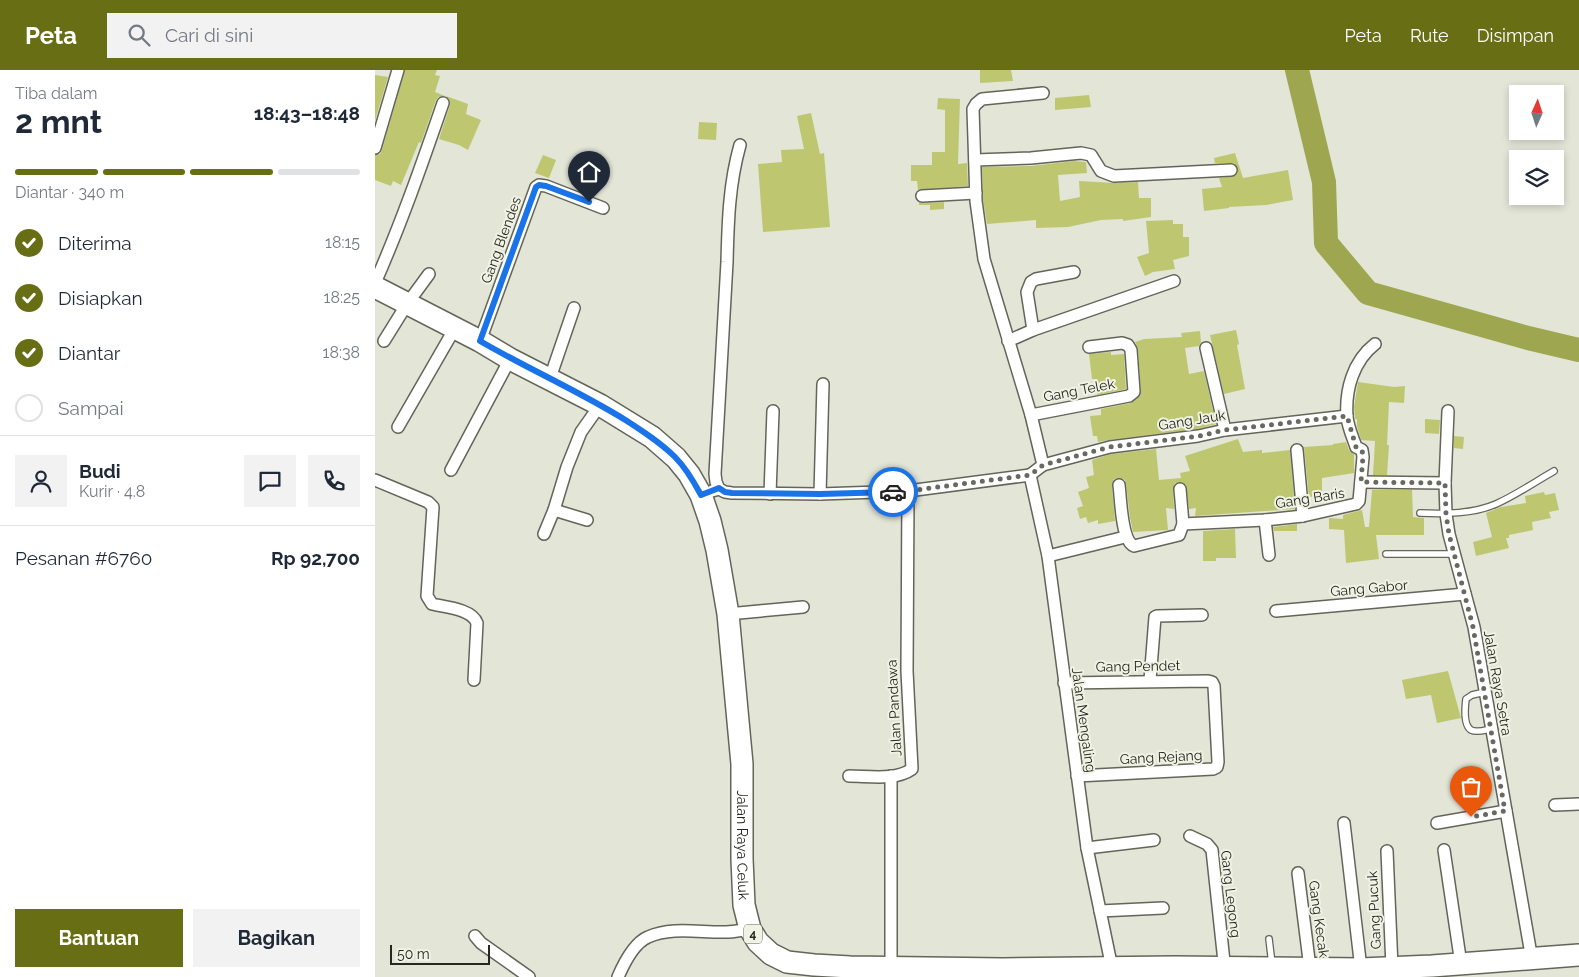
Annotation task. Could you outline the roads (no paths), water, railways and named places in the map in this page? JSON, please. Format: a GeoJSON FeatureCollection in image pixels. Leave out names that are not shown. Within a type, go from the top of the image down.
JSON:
{"type":"FeatureCollection","features":[{"type":"Feature","properties":{"kind":"highway","name":"Jalan Raya Celuk"},"geometry":{"type":"LineString","coordinates":[[375,285],[510,359],[600,404],[652,437],[710,492],[717,550],[729,614],[742,764],[744,905],[750,929],[758,942],[771,954],[813,971],[966,973],[1112,968],[1174,972],[1274,973],[1310,968],[1366,971],[1392,967],[1433,972],[1461,964],[1579,955]]}},
{"type":"Feature","properties":{"kind":"street"},"geometry":{"type":"LineString","coordinates":[[375,148],[398,70]]}},
{"type":"Feature","properties":{"kind":"street"},"geometry":{"type":"LineString","coordinates":[[710,492],[820,494],[908,491],[1030,475],[1043,465],[1031,415],[984,259],[976,193],[973,109],[982,99],[1043,93]]}},
{"type":"Feature","properties":{"kind":"street"},"geometry":{"type":"LineString","coordinates":[[375,285],[414,188],[443,103]]}},
{"type":"Feature","properties":{"kind":"street"},"geometry":{"type":"LineString","coordinates":[[710,492],[716,482],[727,229],[732,173],[740,145]]}},
{"type":"Feature","properties":{"kind":"street"},"geometry":{"type":"LineString","coordinates":[[975,160],[1031,158],[1081,153],[1091,155],[1101,171],[1114,176],[1231,170]]}},
{"type":"Feature","properties":{"kind":"street","name":"Gang Blendes"},"geometry":{"type":"LineString","coordinates":[[480,341],[536,187],[539,185],[546,186],[603,208]]}},
{"type":"Feature","properties":{"kind":"street"},"geometry":{"type":"LineString","coordinates":[[921,196],[976,193]]}},
{"type":"Feature","properties":{"kind":"street"},"geometry":{"type":"LineString","coordinates":[[1033,330],[1027,292],[1031,282],[1035,279],[1074,272]]}},
{"type":"Feature","properties":{"kind":"street"},"geometry":{"type":"LineString","coordinates":[[384,341],[407,304],[429,274]]}},
{"type":"Feature","properties":{"kind":"street"},"geometry":{"type":"LineString","coordinates":[[1008,341],[1033,330],[1174,281]]}},
{"type":"Feature","properties":{"kind":"street"},"geometry":{"type":"LineString","coordinates":[[550,378],[574,308]]}},
{"type":"Feature","properties":{"kind":"street"},"geometry":{"type":"LineString","coordinates":[[398,427],[455,328]]}},
{"type":"Feature","properties":{"kind":"street","name":"Gang Telek"},"geometry":{"type":"LineString","coordinates":[[1031,415],[1129,396],[1134,392],[1131,350],[1128,345],[1122,343],[1089,347]]}},
{"type":"Feature","properties":{"kind":"street","name":"Gang Baris"},"geometry":{"type":"LineString","coordinates":[[1183,524],[1303,516],[1357,504],[1359,501],[1363,456],[1362,450],[1356,447],[1347,416],[1351,378],[1359,359],[1375,344]]}},
{"type":"Feature","properties":{"kind":"street"},"geometry":{"type":"LineString","coordinates":[[1206,348],[1225,430]]}},
{"type":"Feature","properties":{"kind":"street"},"geometry":{"type":"LineString","coordinates":[[451,470],[510,359]]}},
{"type":"Feature","properties":{"kind":"street"},"geometry":{"type":"LineString","coordinates":[[820,494],[823,384]]}},
{"type":"Feature","properties":{"kind":"street"},"geometry":{"type":"LineString","coordinates":[[544,534],[581,432],[600,404]]}},
{"type":"Feature","properties":{"kind":"street"},"geometry":{"type":"LineString","coordinates":[[770,494],[773,411]]}},
{"type":"Feature","properties":{"kind":"street","name":"Jalan Raya Setra"},"geometry":{"type":"LineString","coordinates":[[1449,411],[1445,483],[1446,514],[1454,554],[1473,627],[1532,960]]}},
{"type":"Feature","properties":{"kind":"street","name":"Gang Jauk"},"geometry":{"type":"LineString","coordinates":[[1043,465],[1110,447],[1199,436],[1225,430],[1347,416]]}},
{"type":"Feature","properties":{"kind":"street"},"geometry":{"type":"LineString","coordinates":[[1297,450],[1303,516]]}},
{"type":"Feature","properties":{"kind":"street","name":"Jalan Mengaling"},"geometry":{"type":"LineString","coordinates":[[1030,475],[1048,556],[1087,848],[1112,968]]}},
{"type":"Feature","properties":{"kind":"street"},"geometry":{"type":"LineString","coordinates":[[375,480],[428,502],[433,507],[428,600],[432,604],[470,614],[476,618],[474,680]]}},
{"type":"Feature","properties":{"kind":"street"},"geometry":{"type":"LineString","coordinates":[[1361,482],[1445,483]]}},
{"type":"Feature","properties":{"kind":"street"},"geometry":{"type":"LineString","coordinates":[[1119,485],[1125,537],[1130,545],[1137,546],[1177,536],[1181,532],[1183,524],[1180,490]]}},
{"type":"Feature","properties":{"kind":"street","name":"Jalan Pandawa"},"geometry":{"type":"LineString","coordinates":[[899,971],[891,776],[905,773],[912,769],[907,671],[908,491]]}},
{"type":"Feature","properties":{"kind":"street"},"geometry":{"type":"LineString","coordinates":[[554,510],[587,520]]}},
{"type":"Feature","properties":{"kind":"street"},"geometry":{"type":"LineString","coordinates":[[1265,520],[1269,555]]}},
{"type":"Feature","properties":{"kind":"street"},"geometry":{"type":"LineString","coordinates":[[1048,556],[1125,537]]}},
{"type":"Feature","properties":{"kind":"street","name":"Gang Gabor"},"geometry":{"type":"LineString","coordinates":[[1276,611],[1465,594]]}},
{"type":"Feature","properties":{"kind":"street"},"geometry":{"type":"LineString","coordinates":[[729,614],[803,607]]}},
{"type":"Feature","properties":{"kind":"street"},"geometry":{"type":"LineString","coordinates":[[1150,680],[1155,617],[1202,615]]}},
{"type":"Feature","properties":{"kind":"street","name":"Gang Pendet"},"geometry":{"type":"LineString","coordinates":[[1064,683],[1150,680],[1212,682],[1214,686],[1217,766]]}},
{"type":"Feature","properties":{"kind":"street","name":"Gang Rejang"},"geometry":{"type":"LineString","coordinates":[[1077,776],[1213,769],[1217,766]]}},
{"type":"Feature","properties":{"kind":"street"},"geometry":{"type":"LineString","coordinates":[[849,776],[891,776]]}},
{"type":"Feature","properties":{"kind":"street"},"geometry":{"type":"LineString","coordinates":[[1555,805],[1579,804]]}},
{"type":"Feature","properties":{"kind":"street"},"geometry":{"type":"LineString","coordinates":[[1437,823],[1505,811]]}},
{"type":"Feature","properties":{"kind":"street"},"geometry":{"type":"LineString","coordinates":[[1343,823],[1366,971]]}},
{"type":"Feature","properties":{"kind":"street","name":"Gang Legong"},"geometry":{"type":"LineString","coordinates":[[1190,836],[1207,844],[1212,850],[1225,972]]}},
{"type":"Feature","properties":{"kind":"street"},"geometry":{"type":"LineString","coordinates":[[1087,848],[1154,840]]}},
{"type":"Feature","properties":{"kind":"street"},"geometry":{"type":"LineString","coordinates":[[1444,850],[1461,964]]}},
{"type":"Feature","properties":{"kind":"street","name":"Gang Pucuk"},"geometry":{"type":"LineString","coordinates":[[1387,851],[1392,967]]}},
{"type":"Feature","properties":{"kind":"street","name":"Gang Kecak"},"geometry":{"type":"LineString","coordinates":[[1298,874],[1310,968]]}},
{"type":"Feature","properties":{"kind":"street"},"geometry":{"type":"LineString","coordinates":[[1100,911],[1163,908]]}},
{"type":"Feature","properties":{"kind":"street"},"geometry":{"type":"LineString","coordinates":[[618,977],[624,963],[639,944],[647,938],[669,932],[728,932],[750,929]]}},
{"type":"Feature","properties":{"kind":"street"},"geometry":{"type":"LineString","coordinates":[[475,936],[481,943],[529,977]]}},
{"type":"Feature","properties":{"kind":"lane"},"geometry":{"type":"LineString","coordinates":[[1420,514],[1446,514],[1478,510],[1496,504],[1553,471]]}},
{"type":"Feature","properties":{"kind":"lane"},"geometry":{"type":"LineString","coordinates":[[1387,554],[1454,554]]}},
{"type":"Feature","properties":{"kind":"lane"},"geometry":{"type":"LineString","coordinates":[[1485,692],[1472,695],[1466,699],[1467,726],[1471,730],[1479,731],[1491,728]]}},
{"type":"Feature","properties":{"kind":"lane"},"geometry":{"type":"LineString","coordinates":[[1269,939],[1274,973]]}},
{"type":"Feature","properties":{"kind":"waterway"},"geometry":{"type":"LineString","coordinates":[[1297,70],[1324,182],[1326,243],[1368,293],[1528,338],[1579,350]]}}]}
